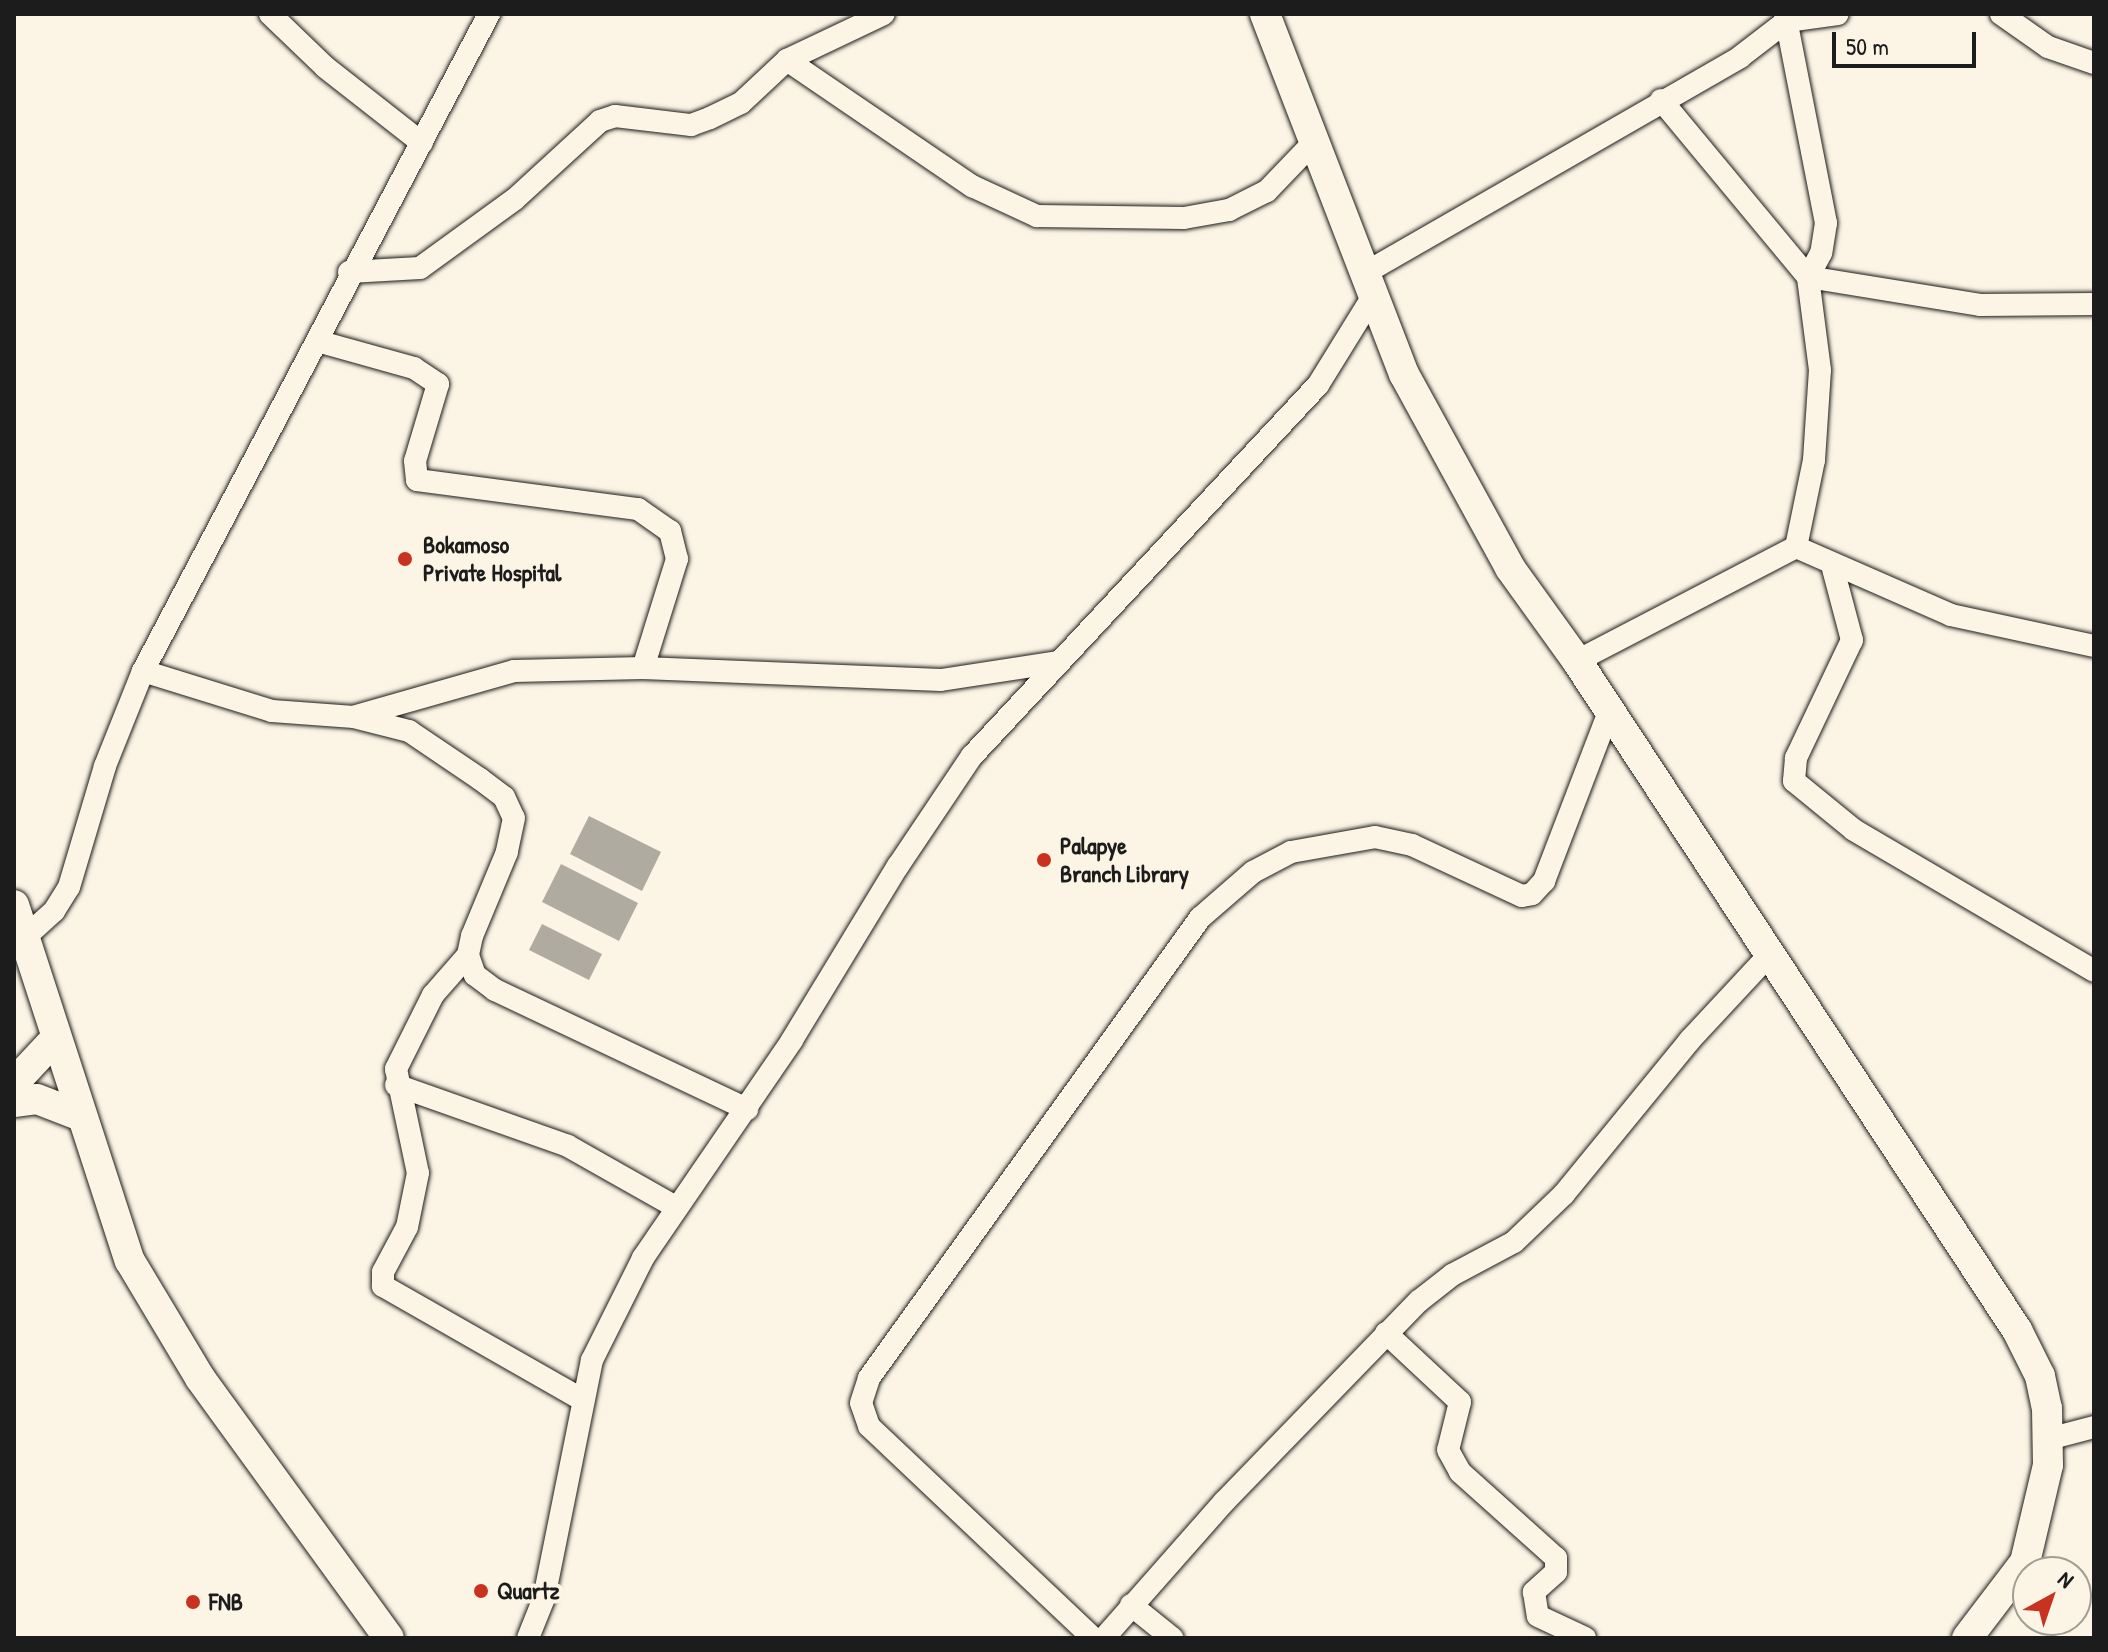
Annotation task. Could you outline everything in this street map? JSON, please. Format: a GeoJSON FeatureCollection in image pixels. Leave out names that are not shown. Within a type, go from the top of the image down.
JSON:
{"type":"FeatureCollection","features":[{"type":"Feature","properties":{"kind":"street"},"geometry":{"type":"LineString","coordinates":[[270,14],[325,67],[422,143]]}},
{"type":"Feature","properties":{"kind":"street"},"geometry":{"type":"LineString","coordinates":[[22,940],[54,911],[69,887],[105,766],[143,671],[317,341],[349,272],[422,143],[489,14]]}},
{"type":"Feature","properties":{"kind":"street"},"geometry":{"type":"LineString","coordinates":[[349,272],[420,268],[515,199],[600,121],[615,116],[691,125],[741,103],[787,60],[884,14]]}},
{"type":"Feature","properties":{"kind":"street"},"geometry":{"type":"LineString","coordinates":[[1265,14],[1404,374],[1510,568],[1577,661],[1608,714],[1767,957],[2017,1330],[2040,1376],[2048,1439],[2045,1489],[2025,1562],[1967,1638]]}},
{"type":"Feature","properties":{"kind":"street"},"geometry":{"type":"LineString","coordinates":[[528,1638],[544,1598],[581,1399],[603,1337],[676,1207],[747,1109],[972,756],[1318,385],[1369,284],[1661,100],[1740,57],[1786,17],[1838,14]]}},
{"type":"Feature","properties":{"kind":"street"},"geometry":{"type":"LineString","coordinates":[[2001,14],[2048,47],[2094,63]]}},
{"type":"Feature","properties":{"kind":"street"},"geometry":{"type":"LineString","coordinates":[[1786,17],[1826,223],[1821,253],[1808,277]]}},
{"type":"Feature","properties":{"kind":"street"},"geometry":{"type":"LineString","coordinates":[[787,60],[972,186],[1037,216],[1184,218],[1229,210],[1267,191],[1313,143]]}},
{"type":"Feature","properties":{"kind":"street"},"geometry":{"type":"LineString","coordinates":[[1661,100],[1808,277],[1820,370],[1814,460],[1796,547]]}},
{"type":"Feature","properties":{"kind":"street"},"geometry":{"type":"LineString","coordinates":[[1808,277],[1980,305],[2094,304]]}},
{"type":"Feature","properties":{"kind":"street"},"geometry":{"type":"LineString","coordinates":[[317,341],[414,368],[438,384],[412,473],[417,480],[638,509],[670,531],[677,559],[643,668]]}},
{"type":"Feature","properties":{"kind":"street"},"geometry":{"type":"LineString","coordinates":[[1796,547],[1951,615],[2094,646]]}},
{"type":"Feature","properties":{"kind":"street"},"geometry":{"type":"LineString","coordinates":[[1577,661],[1796,547]]}},
{"type":"Feature","properties":{"kind":"street"},"geometry":{"type":"LineString","coordinates":[[1832,565],[1852,640],[1796,758],[1794,781],[1854,830],[2094,971]]}},
{"type":"Feature","properties":{"kind":"street"},"geometry":{"type":"LineString","coordinates":[[354,717],[514,671],[643,668],[941,680],[1058,662]]}},
{"type":"Feature","properties":{"kind":"street"},"geometry":{"type":"LineString","coordinates":[[143,671],[272,711],[354,717],[409,731],[480,779],[509,807],[514,818],[507,852],[468,955],[433,995],[396,1069],[396,1085],[415,1145],[418,1173],[407,1227],[383,1272],[383,1286],[581,1399]]}},
{"type":"Feature","properties":{"kind":"street"},"geometry":{"type":"LineString","coordinates":[[1093,1638],[869,1426],[861,1403],[869,1378],[1200,918],[1253,872],[1291,852],[1375,837],[1412,845],[1522,896],[1532,894],[1544,881],[1608,714]]}},
{"type":"Feature","properties":{"kind":"street"},"geometry":{"type":"LineString","coordinates":[[14,905],[22,940],[116,1232],[144,1287],[200,1378],[389,1638]]}},
{"type":"Feature","properties":{"kind":"street"},"geometry":{"type":"LineString","coordinates":[[468,955],[475,975],[495,990],[747,1109]]}},
{"type":"Feature","properties":{"kind":"street"},"geometry":{"type":"LineString","coordinates":[[1104,1638],[1131,1605],[1386,1333],[1452,1275],[1514,1242],[1564,1194],[1690,1040],[1767,957]]}},
{"type":"Feature","properties":{"kind":"street"},"geometry":{"type":"LineString","coordinates":[[14,1083],[55,1039]]}},
{"type":"Feature","properties":{"kind":"street"},"geometry":{"type":"LineString","coordinates":[[396,1085],[568,1146],[676,1207]]}},
{"type":"Feature","properties":{"kind":"street"},"geometry":{"type":"LineString","coordinates":[[14,1102],[37,1099],[81,1116]]}},
{"type":"Feature","properties":{"kind":"street"},"geometry":{"type":"LineString","coordinates":[[1386,1333],[1460,1402],[1448,1450],[1460,1472],[1556,1558],[1556,1572],[1534,1592],[1538,1616],[1585,1638]]}},
{"type":"Feature","properties":{"kind":"street"},"geometry":{"type":"LineString","coordinates":[[2048,1439],[2094,1427]]}},
{"type":"Feature","properties":{"kind":"street"},"geometry":{"type":"LineString","coordinates":[[1131,1605],[1172,1638]]}},
{"type":"Feature","properties":{"kind":"shaded area"},"geometry":{"type":"Polygon","coordinates":[[[589,816],[661,852],[642,891],[570,854],[589,816]]]}},
{"type":"Feature","properties":{"kind":"shaded area"},"geometry":{"type":"Polygon","coordinates":[[[561,864],[638,903],[619,941],[542,902],[561,864]]]}},
{"type":"Feature","properties":{"kind":"shaded area"},"geometry":{"type":"Polygon","coordinates":[[[542,924],[602,954],[589,980],[529,950],[542,924]]]}},
{"type":"Feature","properties":{"kind":"place","name":"Bokamoso Private Hospital"},"geometry":{"type":"Point","coordinates":[405,559]}},
{"type":"Feature","properties":{"kind":"place","name":"Palapye Branch Library"},"geometry":{"type":"Point","coordinates":[1044,860]}},
{"type":"Feature","properties":{"kind":"place","name":"Quartz"},"geometry":{"type":"Point","coordinates":[481,1591]}},
{"type":"Feature","properties":{"kind":"place","name":"FNB"},"geometry":{"type":"Point","coordinates":[193,1602]}}]}
